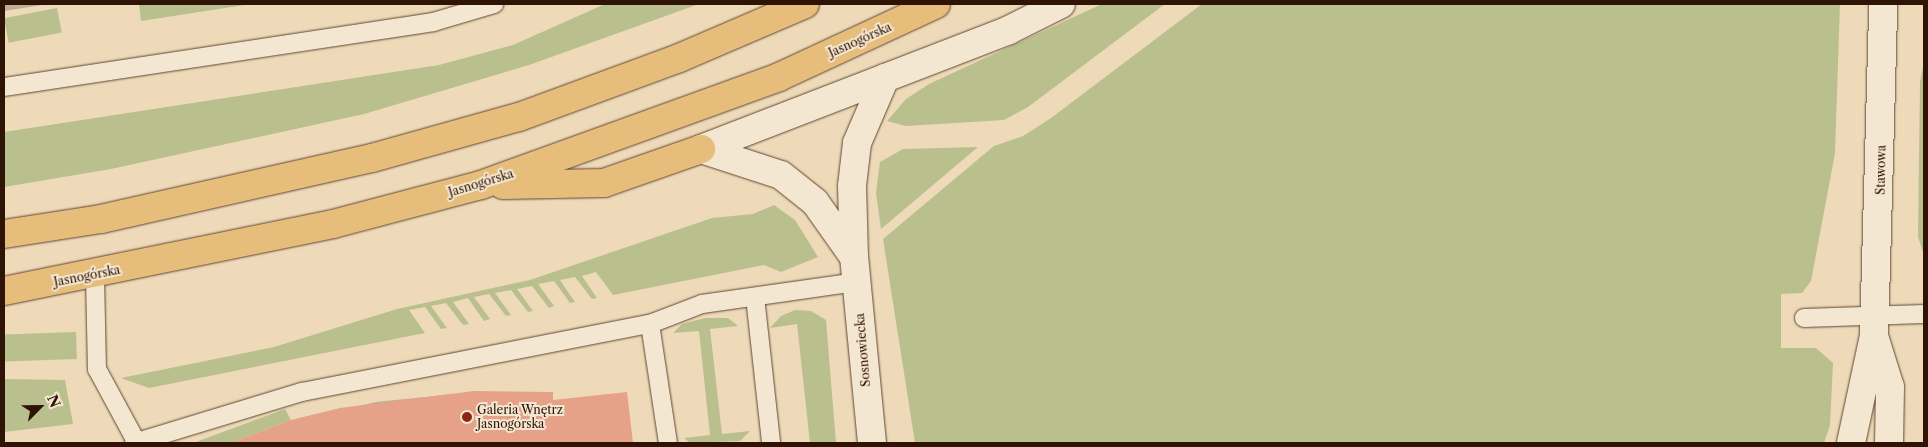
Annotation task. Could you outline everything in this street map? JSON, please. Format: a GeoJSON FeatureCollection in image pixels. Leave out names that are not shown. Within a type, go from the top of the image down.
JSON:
{"type":"FeatureCollection","features":[{"type":"Feature","properties":{"kind":"main road","name":"Jasnogórska"},"geometry":{"type":"LineString","coordinates":[[4,291],[95,276],[333,224],[481,185],[779,77],[936,4]]}},
{"type":"Feature","properties":{"kind":"main road"},"geometry":{"type":"LineString","coordinates":[[4,234],[101,219],[353,163],[519,117],[796,6]]}},
{"type":"Feature","properties":{"kind":"main road"},"geometry":{"type":"LineString","coordinates":[[481,185],[604,183],[702,149]]}},
{"type":"Feature","properties":{"kind":"street"},"geometry":{"type":"LineString","coordinates":[[702,149],[1009,30],[1061,4]]}},
{"type":"Feature","properties":{"kind":"street","name":"Stawowa"},"geometry":{"type":"LineString","coordinates":[[1851,443],[1875,326],[1883,4]]}},
{"type":"Feature","properties":{"kind":"street","name":"Sosnowiecka"},"geometry":{"type":"LineString","coordinates":[[872,443],[855,270],[852,186],[857,143],[885,78]]}},
{"type":"Feature","properties":{"kind":"street"},"geometry":{"type":"LineString","coordinates":[[702,149],[781,175],[815,202],[855,270]]}},
{"type":"Feature","properties":{"kind":"street","name":"Stawowa"},"geometry":{"type":"LineString","coordinates":[[1875,326],[1890,387],[1889,443]]}},
{"type":"Feature","properties":{"kind":"lane"},"geometry":{"type":"LineString","coordinates":[[4,87],[432,22],[494,4]]}},
{"type":"Feature","properties":{"kind":"lane"},"geometry":{"type":"LineString","coordinates":[[95,276],[97,369],[135,442],[302,392],[650,324],[702,304],[755,296],[855,270]]}},
{"type":"Feature","properties":{"kind":"lane"},"geometry":{"type":"LineString","coordinates":[[755,296],[771,443]]}},
{"type":"Feature","properties":{"kind":"lane"},"geometry":{"type":"LineString","coordinates":[[1804,318],[1875,326],[1924,314]]}},
{"type":"Feature","properties":{"kind":"lane"},"geometry":{"type":"LineString","coordinates":[[650,324],[668,443]]}},
{"type":"Feature","properties":{"kind":"green space"},"geometry":{"type":"Polygon","coordinates":[[[139,4],[251,4],[141,21],[139,4]]]}},
{"type":"Feature","properties":{"kind":"green space"},"geometry":{"type":"Polygon","coordinates":[[[605,4],[699,4],[529,65],[364,114],[111,169],[4,187],[4,132],[439,65],[513,45],[605,4]]]}},
{"type":"Feature","properties":{"kind":"green space"},"geometry":{"type":"Polygon","coordinates":[[[1102,4],[1165,4],[1028,107],[1004,120],[906,126],[887,121],[906,99],[929,84],[1102,4]]]}},
{"type":"Feature","properties":{"kind":"green space"},"geometry":{"type":"Polygon","coordinates":[[[1202,4],[1840,4],[1835,153],[1811,281],[1802,293],[1781,294],[1781,348],[1816,348],[1833,363],[1830,425],[1824,443],[915,443],[883,239],[994,146],[1023,136],[1051,118],[1202,4]]]}},
{"type":"Feature","properties":{"kind":"green space"},"geometry":{"type":"Polygon","coordinates":[[[57,8],[62,33],[9,43],[4,18],[57,8]]]}},
{"type":"Feature","properties":{"kind":"green space"},"geometry":{"type":"Polygon","coordinates":[[[1924,62],[1924,255],[1918,237],[1920,82],[1924,62]]]}},
{"type":"Feature","properties":{"kind":"green space"},"geometry":{"type":"Polygon","coordinates":[[[978,147],[881,229],[876,193],[880,162],[903,149],[978,147]]]}},
{"type":"Feature","properties":{"kind":"green space"},"geometry":{"type":"Polygon","coordinates":[[[774,205],[795,220],[818,257],[781,272],[764,265],[613,295],[596,272],[582,276],[597,298],[592,299],[575,277],[560,280],[575,302],[570,303],[554,281],[538,284],[554,306],[549,308],[532,286],[517,289],[533,311],[528,312],[511,290],[495,293],[511,315],[506,316],[489,294],[474,297],[490,319],[484,321],[468,298],[453,302],[469,324],[463,325],[446,303],[431,306],[447,328],[441,329],[425,307],[409,310],[425,333],[149,388],[121,378],[274,347],[397,309],[530,280],[712,218],[753,214],[774,205]]]}},
{"type":"Feature","properties":{"kind":"green space"},"geometry":{"type":"Polygon","coordinates":[[[795,310],[811,311],[826,320],[836,443],[810,443],[797,324],[770,328],[781,316],[795,310]]]}},
{"type":"Feature","properties":{"kind":"green space"},"geometry":{"type":"Polygon","coordinates":[[[705,318],[728,318],[738,326],[710,329],[722,434],[750,431],[740,441],[690,443],[684,438],[710,435],[699,331],[673,333],[682,324],[705,318]]]}},
{"type":"Feature","properties":{"kind":"green space"},"geometry":{"type":"Polygon","coordinates":[[[76,332],[77,359],[5,361],[4,335],[76,332]]]}},
{"type":"Feature","properties":{"kind":"green space"},"geometry":{"type":"Polygon","coordinates":[[[4,379],[65,380],[73,424],[4,432],[4,379]]]}},
{"type":"Feature","properties":{"kind":"green space"},"geometry":{"type":"Polygon","coordinates":[[[285,409],[291,420],[231,443],[193,443],[285,409]]]}},
{"type":"Feature","properties":{"kind":"building","name":"Galeria Wnętrz Jasnogórska"},"geometry":{"type":"Polygon","coordinates":[[[474,391],[553,392],[553,400],[627,392],[633,443],[231,443],[291,420],[340,408],[474,391]]]}},
{"type":"Feature","properties":{"kind":"place","name":"Galeria Wnętrz Jasnogórska"},"geometry":{"type":"Point","coordinates":[467,417]}}]}
